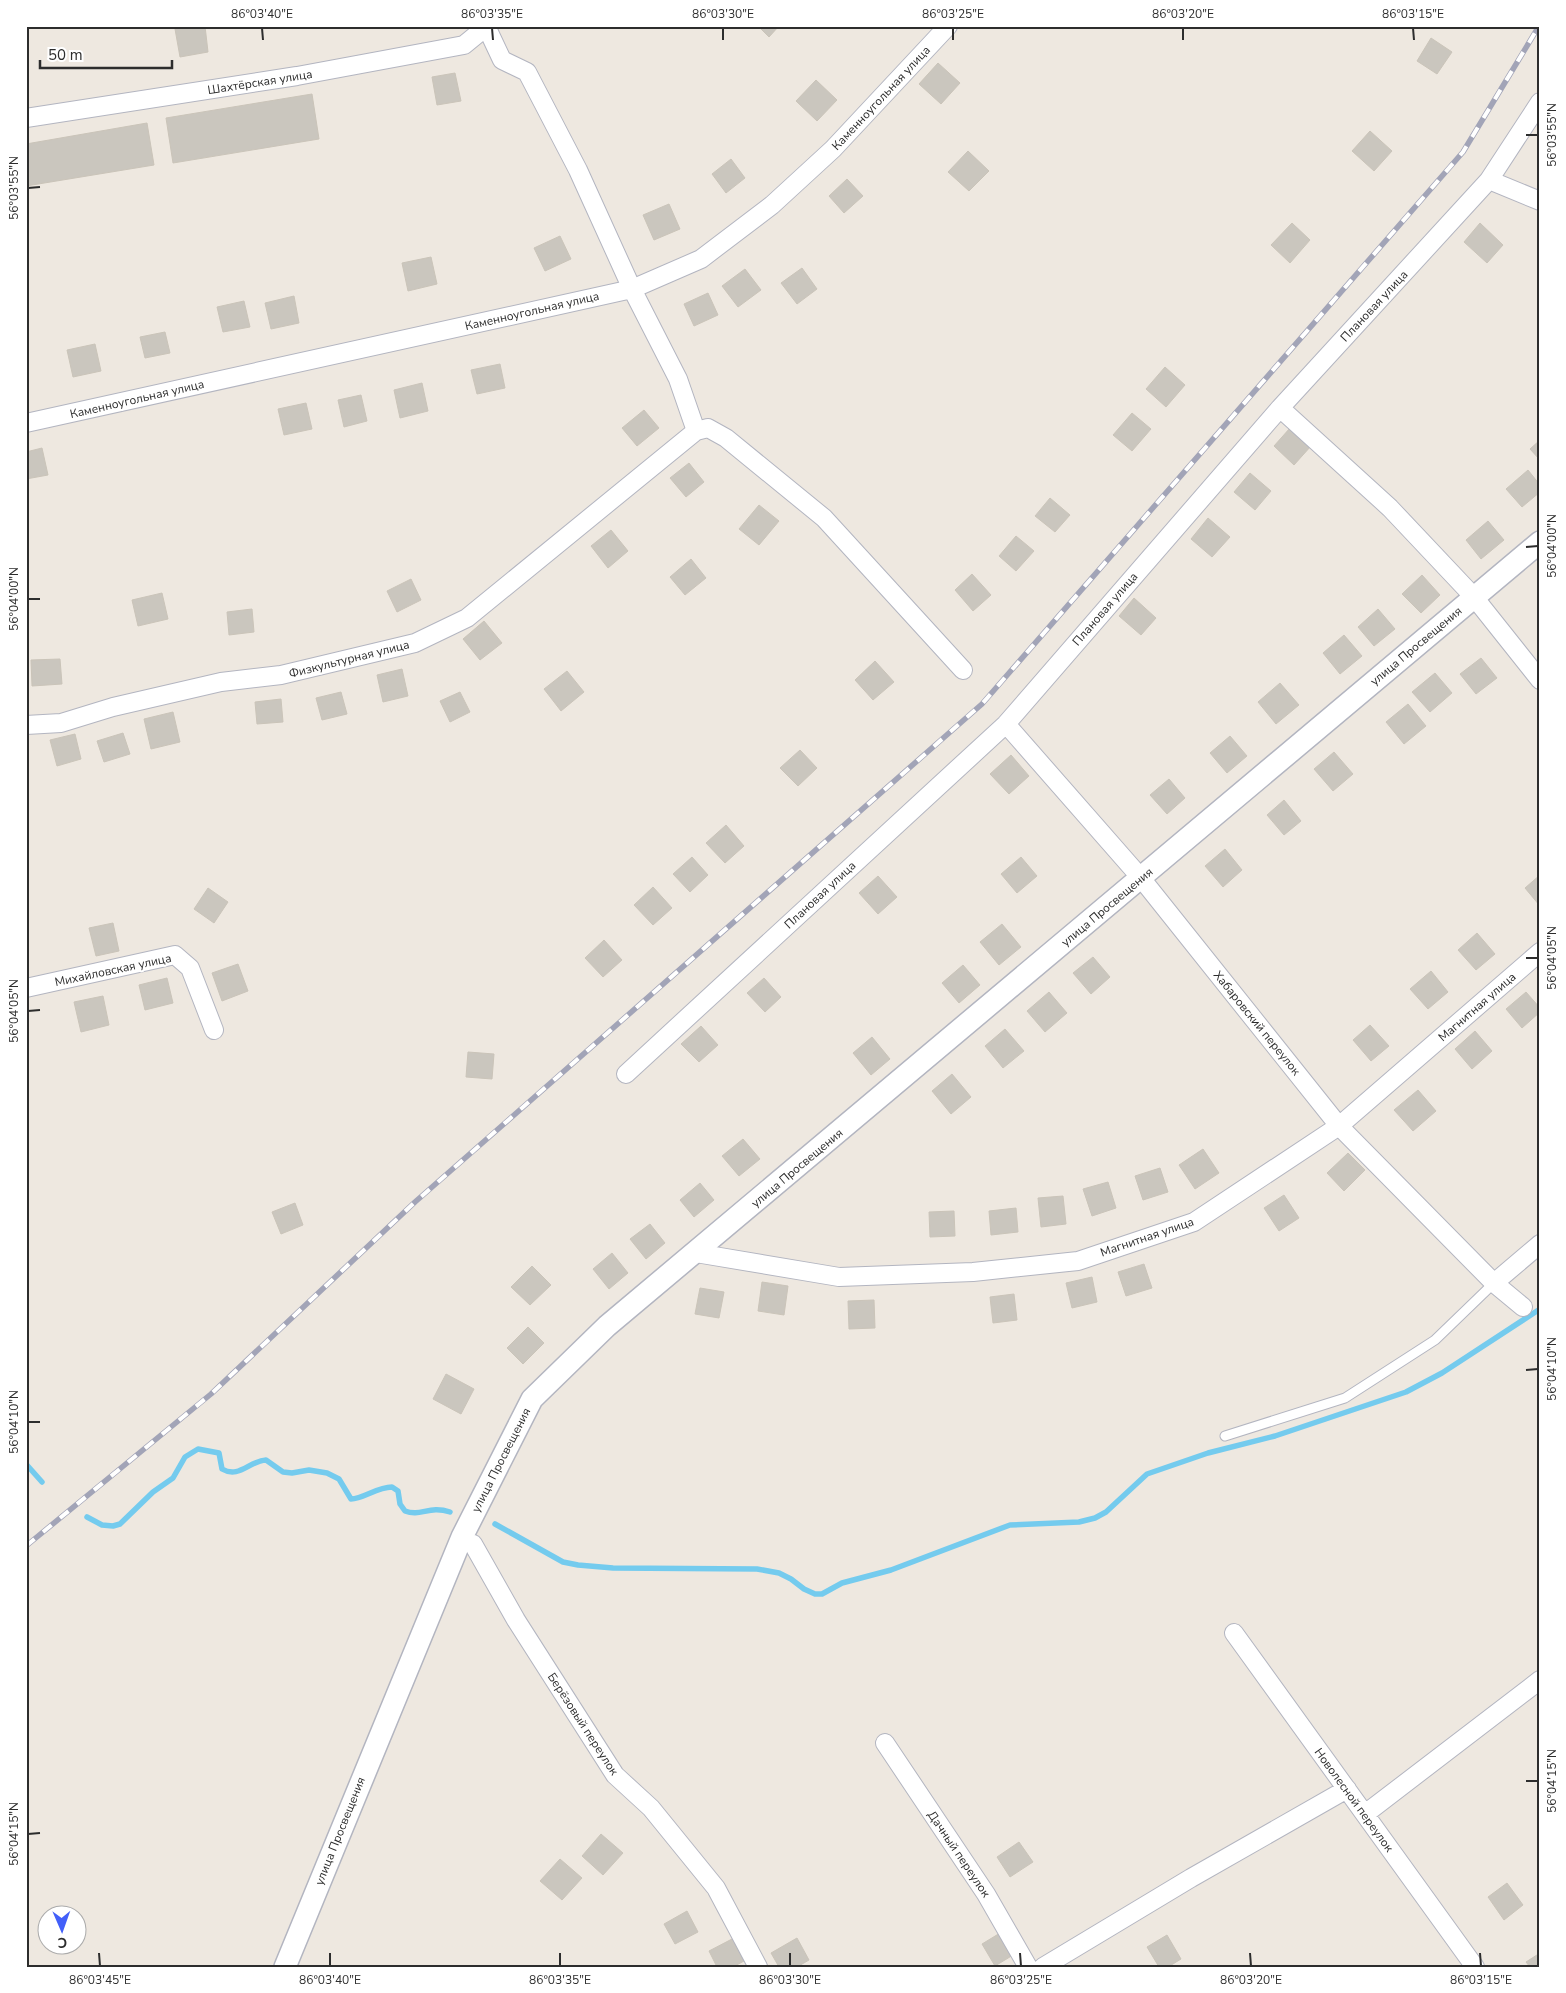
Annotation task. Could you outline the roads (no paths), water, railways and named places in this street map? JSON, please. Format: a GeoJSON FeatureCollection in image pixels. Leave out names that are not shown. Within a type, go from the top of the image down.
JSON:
{"type":"FeatureCollection","features":[{"type":"Feature","properties":{"kind":"street"},"geometry":{"type":"LineString","coordinates":[[486,26],[502,60],[527,72],[578,170],[632,289],[678,379],[696,431],[708,428],[726,438],[824,518],[963,670]]}},
{"type":"Feature","properties":{"kind":"street","name":"Шахтёрская улица"},"geometry":{"type":"LineString","coordinates":[[26,118],[297,76],[464,45],[486,26]]}},
{"type":"Feature","properties":{"kind":"street","name":"Каменноугольная улица"},"geometry":{"type":"LineString","coordinates":[[26,423],[632,289],[701,259],[772,205],[833,149],[948,26]]}},
{"type":"Feature","properties":{"kind":"street","name":"Плановая улица"},"geometry":{"type":"LineString","coordinates":[[626,1074],[1006,724],[1280,408],[1489,180],[1540,102]]}},
{"type":"Feature","properties":{"kind":"street"},"geometry":{"type":"LineString","coordinates":[[1489,180],[1540,201]]}},
{"type":"Feature","properties":{"kind":"street"},"geometry":{"type":"LineString","coordinates":[[1280,408],[1390,508],[1474,597],[1540,680]]}},
{"type":"Feature","properties":{"kind":"street","name":"Физкультурная улица"},"geometry":{"type":"LineString","coordinates":[[26,726],[60,723],[112,707],[212,684],[281,675],[415,642],[466,618],[696,431]]}},
{"type":"Feature","properties":{"kind":"street","name":"улица Просвещения"},"geometry":{"type":"LineString","coordinates":[[285,1967],[462,1536],[532,1399],[607,1326],[1540,542]]}},
{"type":"Feature","properties":{"kind":"street","name":"Хабаровский переулок"},"geometry":{"type":"LineString","coordinates":[[1006,724],[1141,878],[1339,1126],[1494,1283],[1523,1307]]}},
{"type":"Feature","properties":{"kind":"street","name":"Магнитная улица"},"geometry":{"type":"LineString","coordinates":[[696,1253],[839,1277],[973,1272],[1078,1260],[1194,1222],[1339,1126],[1540,952]]}},
{"type":"Feature","properties":{"kind":"street","name":"Михайловская улица"},"geometry":{"type":"LineString","coordinates":[[26,988],[175,955],[190,968],[214,1030]]}},
{"type":"Feature","properties":{"kind":"street"},"geometry":{"type":"LineString","coordinates":[[1494,1283],[1540,1244]]}},
{"type":"Feature","properties":{"kind":"street","name":"Берёзовый переулок"},"geometry":{"type":"LineString","coordinates":[[473,1544],[516,1620],[614,1775],[651,1808],[716,1888],[758,1967]]}},
{"type":"Feature","properties":{"kind":"street","name":"Новолесной переулок"},"geometry":{"type":"LineString","coordinates":[[1234,1633],[1475,1967]]}},
{"type":"Feature","properties":{"kind":"street"},"geometry":{"type":"LineString","coordinates":[[1365,1814],[1540,1680]]}},
{"type":"Feature","properties":{"kind":"street","name":"Дачный переулок"},"geometry":{"type":"LineString","coordinates":[[885,1743],[986,1894],[1028,1967]]}},
{"type":"Feature","properties":{"kind":"street"},"geometry":{"type":"LineString","coordinates":[[1042,1967],[1191,1878],[1347,1789]]}},
{"type":"Feature","properties":{"kind":"lane"},"geometry":{"type":"LineString","coordinates":[[1225,1436],[1345,1398],[1435,1340],[1494,1283]]}},
{"type":"Feature","properties":{"kind":"waterway"},"geometry":{"type":"LineString","coordinates":[[495,1524],[563,1562],[613,1568],[757,1569],[779,1573],[804,1589],[815,1594],[822,1594],[842,1583],[891,1570],[1010,1525],[1079,1522],[1095,1518],[1106,1512],[1147,1474],[1208,1453],[1275,1436],[1406,1392],[1442,1373],[1540,1309]]}},
{"type":"Feature","properties":{"kind":"waterway"},"geometry":{"type":"LineString","coordinates":[[87,1517],[102,1525],[113,1526],[120,1524],[153,1492],[173,1478],[185,1457],[198,1449],[219,1453],[222,1469],[228,1472],[239,1471],[254,1463],[266,1460],[283,1472],[292,1473],[309,1470],[327,1473],[339,1479],[351,1499],[392,1487],[398,1491],[400,1504],[405,1511],[416,1513],[443,1510],[450,1512]]}},
{"type":"Feature","properties":{"kind":"waterway"},"geometry":{"type":"LineString","coordinates":[[26,1464],[42,1482]]}},
{"type":"Feature","properties":{"kind":"railway"},"geometry":{"type":"LineString","coordinates":[[26,1546],[211,1394],[415,1202],[982,704],[1463,152],[1539,26]]}}]}
